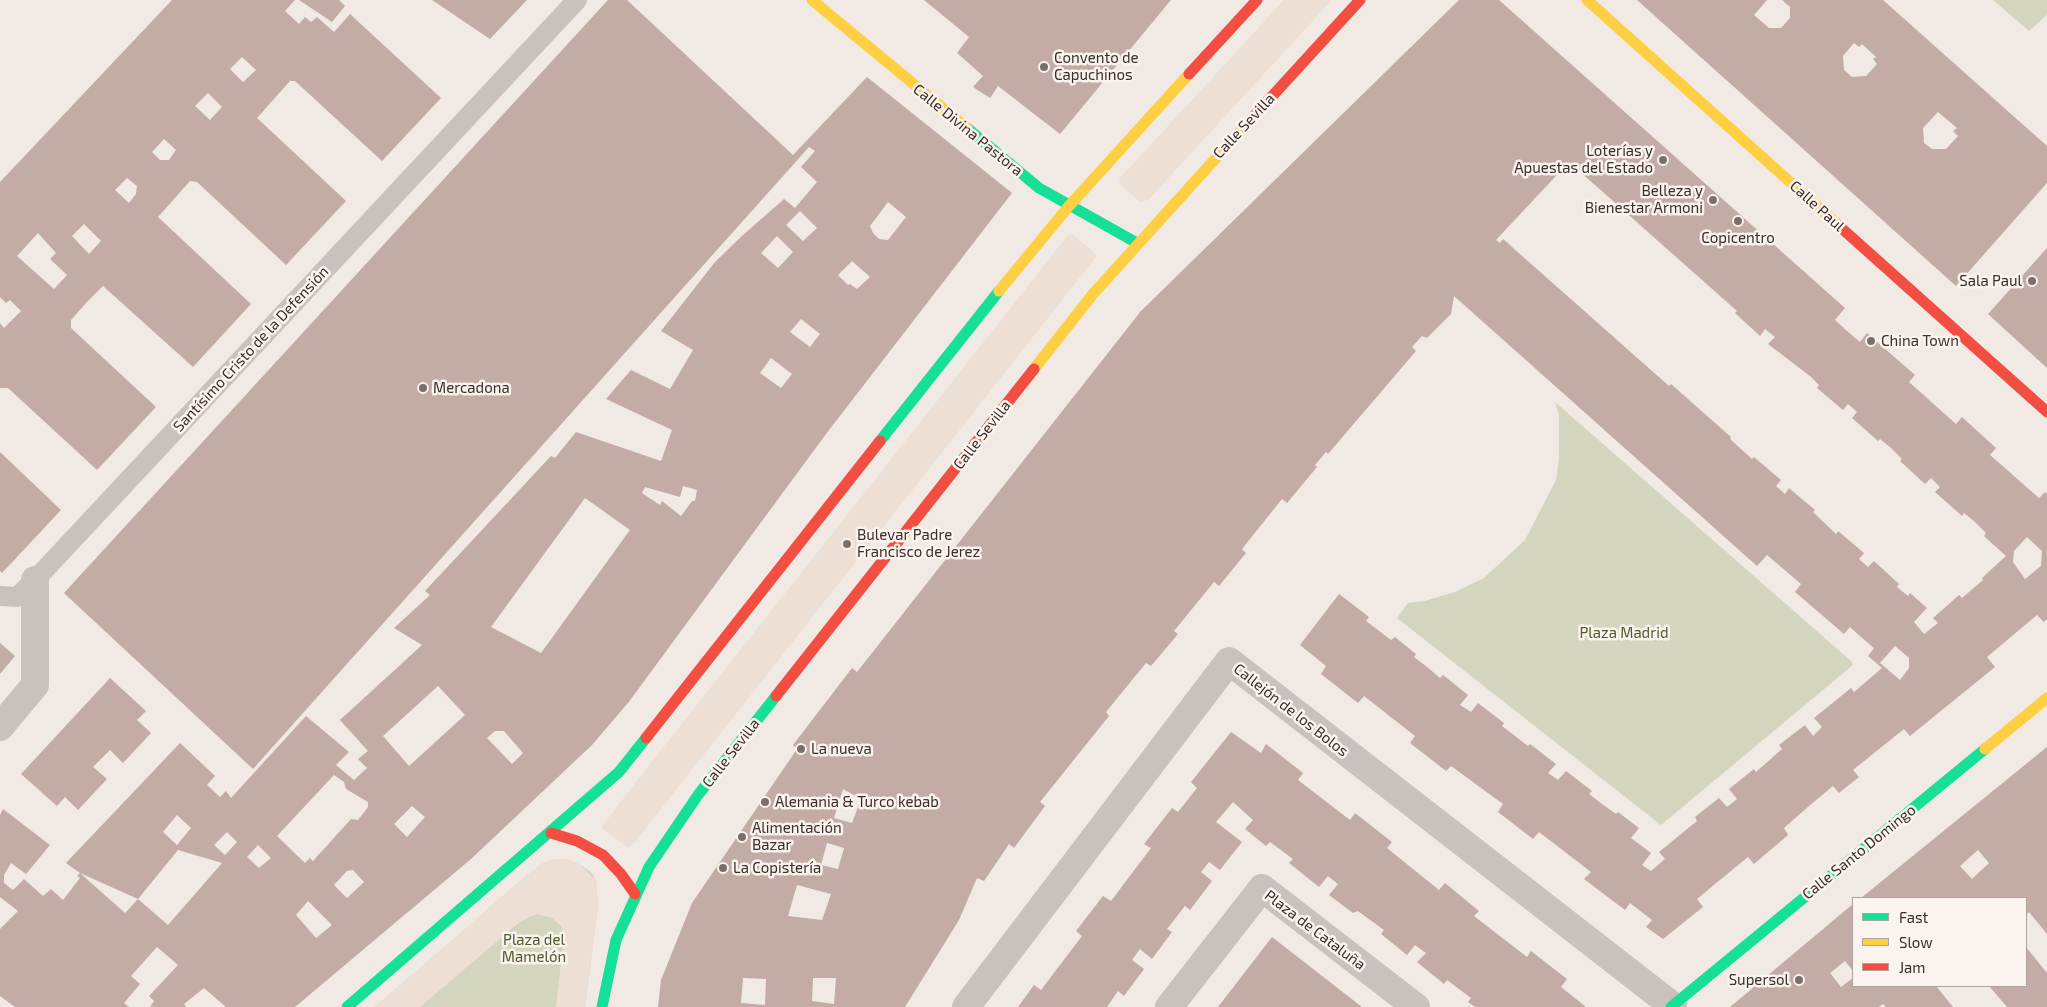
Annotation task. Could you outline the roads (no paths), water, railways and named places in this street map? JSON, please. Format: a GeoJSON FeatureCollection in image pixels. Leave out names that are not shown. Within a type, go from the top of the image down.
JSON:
{"type":"FeatureCollection","features":[{"type":"Feature","properties":{"kind":"street","name":"Calle Divina Pastora"},"geometry":{"type":"LineString","coordinates":[[812,0],[1039,188],[1137,243]]}},
{"type":"Feature","properties":{"kind":"street"},"geometry":{"type":"LineString","coordinates":[[347,1007],[620,772],[1005,282],[1069,206],[1257,0]]}},
{"type":"Feature","properties":{"kind":"street","name":"Calle Sevilla"},"geometry":{"type":"LineString","coordinates":[[602,1007],[616,940],[635,894],[649,867],[698,795],[1093,294],[1137,243],[1360,0]]}},
{"type":"Feature","properties":{"kind":"street","name":"Calle Paul"},"geometry":{"type":"LineString","coordinates":[[1587,0],[2047,412]]}},
{"type":"Feature","properties":{"kind":"street"},"geometry":{"type":"LineString","coordinates":[[0,728],[35,685],[35,580]]}},
{"type":"Feature","properties":{"kind":"street","name":"Callejón de los Bolos"},"geometry":{"type":"LineString","coordinates":[[966,1007],[1229,661],[1672,1006]]}},
{"type":"Feature","properties":{"kind":"street","name":"Calle Santo Domingo"},"geometry":{"type":"LineString","coordinates":[[1672,1006],[2047,698]]}},
{"type":"Feature","properties":{"kind":"street"},"geometry":{"type":"LineString","coordinates":[[551,833],[577,841],[603,855],[635,894]]}},
{"type":"Feature","properties":{"kind":"street","name":"Plaza de Cataluña"},"geometry":{"type":"LineString","coordinates":[[1169,1007],[1262,888],[1416,1007]]}},
{"type":"Feature","properties":{"kind":"lane","name":"Santísimo Cristo de la Defensión"},"geometry":{"type":"LineString","coordinates":[[0,596],[17,597],[35,580],[577,0]]}},
{"type":"Feature","properties":{"kind":"place","name":"Convento de Capuchinos"},"geometry":{"type":"Point","coordinates":[1044,67]}},
{"type":"Feature","properties":{"kind":"place","name":"Loterías y Apuestas del Estado"},"geometry":{"type":"Point","coordinates":[1663,160]}},
{"type":"Feature","properties":{"kind":"place","name":"Belleza y Bienestar Armoni"},"geometry":{"type":"Point","coordinates":[1713,200]}},
{"type":"Feature","properties":{"kind":"place","name":"Copicentro"},"geometry":{"type":"Point","coordinates":[1738,221]}},
{"type":"Feature","properties":{"kind":"place","name":"Sala Paul"},"geometry":{"type":"Point","coordinates":[2032,281]}},
{"type":"Feature","properties":{"kind":"place","name":"China Town"},"geometry":{"type":"Point","coordinates":[1871,341]}},
{"type":"Feature","properties":{"kind":"place","name":"Mercadona"},"geometry":{"type":"Point","coordinates":[423,388]}},
{"type":"Feature","properties":{"kind":"place","name":"Bulevar Padre Francisco de Jerez"},"geometry":{"type":"Point","coordinates":[847,544]}},
{"type":"Feature","properties":{"kind":"place","name":"La nueva"},"geometry":{"type":"Point","coordinates":[801,749]}},
{"type":"Feature","properties":{"kind":"place","name":"Alemania & Turco kebab"},"geometry":{"type":"Point","coordinates":[765,802]}},
{"type":"Feature","properties":{"kind":"place","name":"Alimentación Bazar"},"geometry":{"type":"Point","coordinates":[742,837]}},
{"type":"Feature","properties":{"kind":"place","name":"La Copistería"},"geometry":{"type":"Point","coordinates":[723,868]}},
{"type":"Feature","properties":{"kind":"place","name":"Supersol"},"geometry":{"type":"Point","coordinates":[1799,980]}},
{"type":"Feature","properties":{"kind":"park label","name":"Plaza Madrid"},"geometry":{"type":"Point","coordinates":[1624,633]}},
{"type":"Feature","properties":{"kind":"park label","name":"Plaza del Mamelón"},"geometry":{"type":"Point","coordinates":[534,948]}}]}
